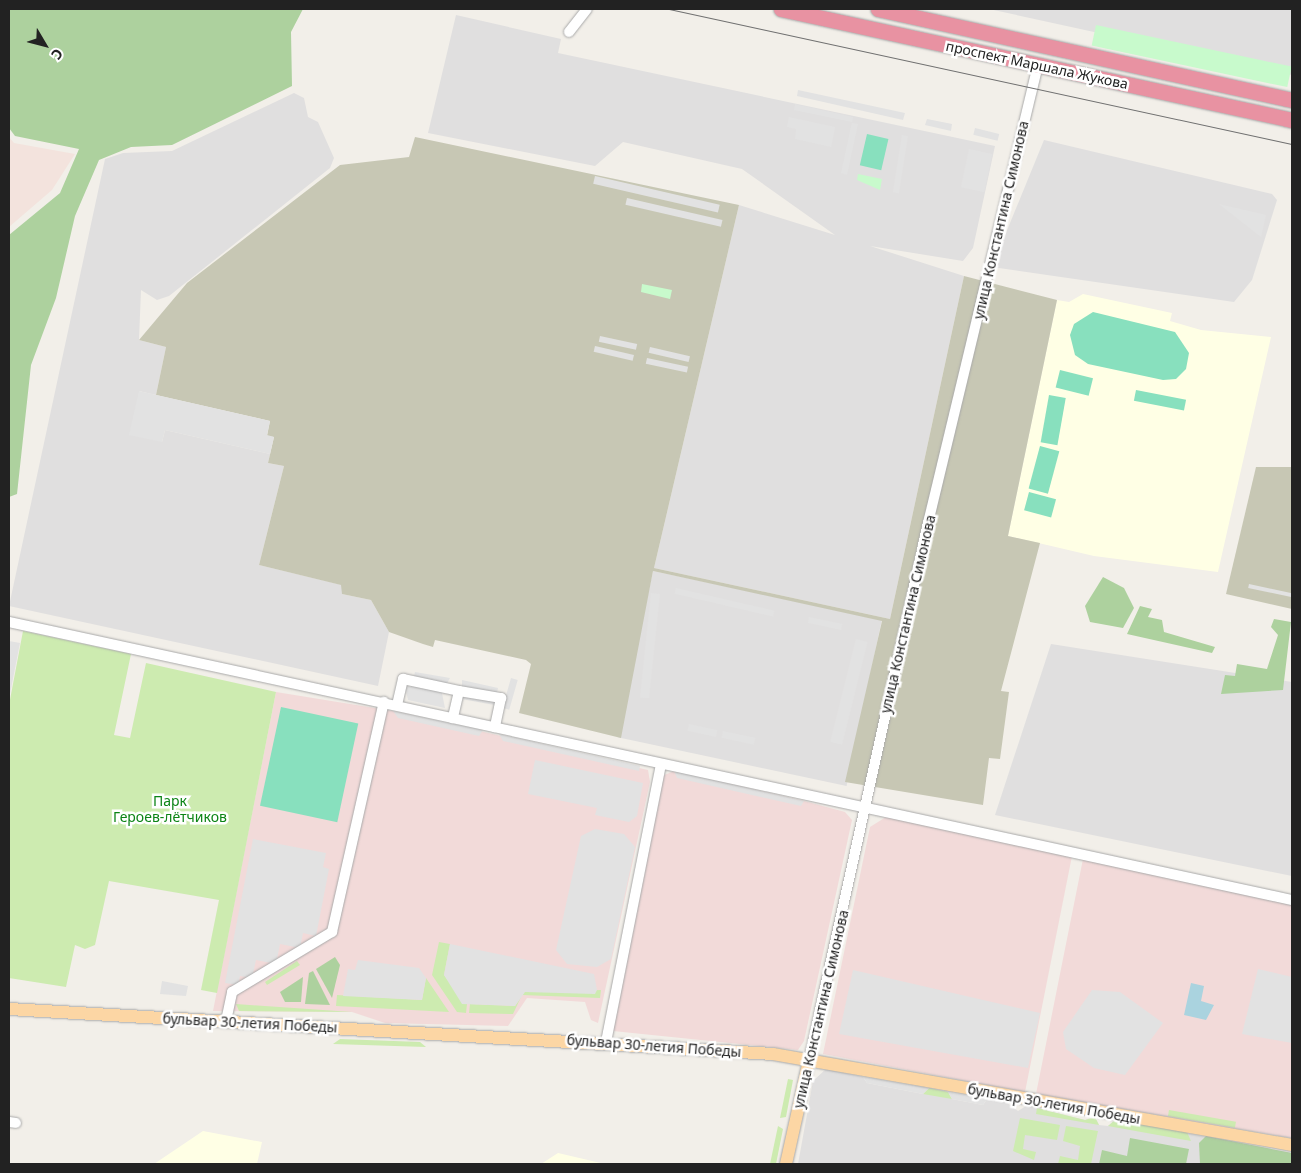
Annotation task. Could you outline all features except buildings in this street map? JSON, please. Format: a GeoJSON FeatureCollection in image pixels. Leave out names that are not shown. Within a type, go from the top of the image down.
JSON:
{"type":"FeatureCollection","features":[{"type":"Feature","properties":{"kind":"highway","name":"проспект Маршала Жукова"},"geometry":{"type":"LineString","coordinates":[[782,9],[1292,120]]}},
{"type":"Feature","properties":{"kind":"highway","name":"проспект Маршала Жукова"},"geometry":{"type":"LineString","coordinates":[[878,9],[1292,100]]}},
{"type":"Feature","properties":{"kind":"main road","name":"бульвар 30-летия Победы"},"geometry":{"type":"LineString","coordinates":[[9,1009],[606,1042],[809,1060],[1292,1145]]}},
{"type":"Feature","properties":{"kind":"main road","name":"улица Константина Симонова"},"geometry":{"type":"LineString","coordinates":[[786,1164],[809,1060]]}},
{"type":"Feature","properties":{"kind":"street"},"geometry":{"type":"LineString","coordinates":[[570,32],[587,9]]}},
{"type":"Feature","properties":{"kind":"street","name":"улица Константина Симонова"},"geometry":{"type":"LineString","coordinates":[[809,1060],[864,807],[1038,65]]}},
{"type":"Feature","properties":{"kind":"street"},"geometry":{"type":"LineString","coordinates":[[9,622],[1292,900]]}},
{"type":"Feature","properties":{"kind":"street"},"geometry":{"type":"LineString","coordinates":[[397,705],[403,679],[502,698],[495,727]]}},
{"type":"Feature","properties":{"kind":"street"},"geometry":{"type":"LineString","coordinates":[[453,718],[459,691]]}},
{"type":"Feature","properties":{"kind":"street"},"geometry":{"type":"LineString","coordinates":[[226,1021],[232,992],[332,932],[384,702]]}},
{"type":"Feature","properties":{"kind":"street"},"geometry":{"type":"LineString","coordinates":[[606,1042],[661,764]]}},
{"type":"Feature","properties":{"kind":"shaded area"},"geometry":{"type":"Polygon","coordinates":[[[989,9],[1292,9],[1292,75],[989,9]]]}},
{"type":"Feature","properties":{"kind":"shaded area"},"geometry":{"type":"Polygon","coordinates":[[[456,15],[561,39],[558,53],[995,146],[973,248],[963,261],[870,246],[964,276],[890,619],[654,568],[739,205],[835,235],[742,169],[623,142],[595,166],[428,133],[456,15]]]}},
{"type":"Feature","properties":{"kind":"shaded area"},"geometry":{"type":"Polygon","coordinates":[[[798,90],[905,113],[903,120],[797,96],[798,90]]]}},
{"type":"Feature","properties":{"kind":"shaded area"},"geometry":{"type":"Polygon","coordinates":[[[294,93],[304,98],[308,117],[318,122],[334,158],[330,168],[169,296],[157,300],[141,290],[139,340],[166,347],[156,395],[139,391],[162,442],[165,430],[270,454],[268,463],[284,466],[259,565],[342,585],[342,594],[371,600],[389,632],[378,686],[9,606],[105,159],[123,153],[172,151],[294,93]]]}},
{"type":"Feature","properties":{"kind":"shaded area"},"geometry":{"type":"Polygon","coordinates":[[[795,104],[853,117],[852,123],[858,124],[847,175],[841,173],[852,122],[794,110],[795,104]]]}},
{"type":"Feature","properties":{"kind":"shaded area"},"geometry":{"type":"Polygon","coordinates":[[[789,117],[835,127],[831,147],[795,139],[796,129],[787,127],[789,117]]]}},
{"type":"Feature","properties":{"kind":"shaded area"},"geometry":{"type":"Polygon","coordinates":[[[927,119],[952,124],[951,131],[925,125],[927,119]]]}},
{"type":"Feature","properties":{"kind":"shaded area"},"geometry":{"type":"Polygon","coordinates":[[[975,128],[999,134],[998,141],[973,135],[975,128]]]}},
{"type":"Feature","properties":{"kind":"shaded area"},"geometry":{"type":"Polygon","coordinates":[[[902,135],[908,136],[899,193],[893,192],[902,135]]]}},
{"type":"Feature","properties":{"kind":"shaded area"},"geometry":{"type":"Polygon","coordinates":[[[9,137],[14,143],[75,154],[52,190],[9,227],[9,137]]]}},
{"type":"Feature","properties":{"kind":"shaded area"},"geometry":{"type":"Polygon","coordinates":[[[415,137],[739,205],[654,568],[890,619],[964,276],[1057,300],[1008,536],[1040,543],[1001,691],[1009,692],[1000,759],[989,758],[983,805],[845,782],[882,621],[653,571],[621,738],[519,713],[531,664],[526,660],[435,640],[433,647],[389,632],[371,600],[342,594],[341,585],[259,565],[284,466],[268,463],[274,437],[267,436],[270,421],[156,395],[166,347],[139,340],[187,283],[340,165],[409,157],[415,137]]]}},
{"type":"Feature","properties":{"kind":"shaded area"},"geometry":{"type":"Polygon","coordinates":[[[1044,140],[1272,194],[1277,200],[1252,280],[1234,302],[992,267],[1044,140]]]}},
{"type":"Feature","properties":{"kind":"shaded area"},"geometry":{"type":"Polygon","coordinates":[[[969,149],[992,154],[984,192],[961,187],[969,149]]]}},
{"type":"Feature","properties":{"kind":"shaded area"},"geometry":{"type":"Polygon","coordinates":[[[595,176],[720,205],[718,213],[593,184],[595,176]]]}},
{"type":"Feature","properties":{"kind":"shaded area"},"geometry":{"type":"Polygon","coordinates":[[[627,198],[722,220],[721,227],[625,205],[627,198]]]}},
{"type":"Feature","properties":{"kind":"shaded area"},"geometry":{"type":"Polygon","coordinates":[[[1219,204],[1266,215],[1261,237],[1219,204]]]}},
{"type":"Feature","properties":{"kind":"shaded area"},"geometry":{"type":"Polygon","coordinates":[[[1083,294],[1172,313],[1170,321],[1201,330],[1271,337],[1218,572],[1094,556],[1008,536],[1057,300],[1069,302],[1083,294]]]}},
{"type":"Feature","properties":{"kind":"shaded area"},"geometry":{"type":"Polygon","coordinates":[[[600,336],[637,344],[636,350],[599,342],[600,336]]]}},
{"type":"Feature","properties":{"kind":"shaded area"},"geometry":{"type":"Polygon","coordinates":[[[595,346],[634,355],[633,361],[594,352],[595,346]]]}},
{"type":"Feature","properties":{"kind":"shaded area"},"geometry":{"type":"Polygon","coordinates":[[[650,347],[690,356],[689,362],[649,353],[650,347]]]}},
{"type":"Feature","properties":{"kind":"shaded area"},"geometry":{"type":"Polygon","coordinates":[[[647,358],[688,367],[687,373],[646,364],[647,358]]]}},
{"type":"Feature","properties":{"kind":"shaded area"},"geometry":{"type":"Polygon","coordinates":[[[139,391],[270,421],[267,435],[274,437],[270,454],[165,430],[162,442],[129,435],[139,391]]]}},
{"type":"Feature","properties":{"kind":"shaded area"},"geometry":{"type":"Polygon","coordinates":[[[1256,467],[1292,467],[1292,609],[1226,594],[1256,467]]]}},
{"type":"Feature","properties":{"kind":"shaded area"},"geometry":{"type":"Polygon","coordinates":[[[653,571],[882,620],[847,786],[618,737],[653,571]]]}},
{"type":"Feature","properties":{"kind":"shaded area"},"geometry":{"type":"Polygon","coordinates":[[[1249,584],[1292,593],[1291,597],[1248,588],[1249,584]]]}},
{"type":"Feature","properties":{"kind":"shaded area"},"geometry":{"type":"Polygon","coordinates":[[[676,588],[774,611],[773,617],[675,594],[676,588]]]}},
{"type":"Feature","properties":{"kind":"shaded area"},"geometry":{"type":"Polygon","coordinates":[[[651,593],[660,594],[649,698],[640,697],[651,593]]]}},
{"type":"Feature","properties":{"kind":"shaded area"},"geometry":{"type":"Polygon","coordinates":[[[809,617],[842,624],[841,630],[808,623],[809,617]]]}},
{"type":"Feature","properties":{"kind":"shaded area"},"geometry":{"type":"Polygon","coordinates":[[[856,639],[868,642],[842,745],[830,742],[856,639]]]}},
{"type":"Feature","properties":{"kind":"shaded area"},"geometry":{"type":"Polygon","coordinates":[[[9,641],[20,643],[9,699],[9,641]]]}},
{"type":"Feature","properties":{"kind":"shaded area"},"geometry":{"type":"Polygon","coordinates":[[[1051,644],[1292,682],[1292,876],[995,815],[1051,644]]]}},
{"type":"Feature","properties":{"kind":"shaded area"},"geometry":{"type":"Polygon","coordinates":[[[415,672],[450,678],[442,693],[445,708],[408,700],[405,686],[411,687],[415,672]]]}},
{"type":"Feature","properties":{"kind":"shaded area"},"geometry":{"type":"Polygon","coordinates":[[[511,678],[518,680],[509,710],[502,708],[511,678]]]}},
{"type":"Feature","properties":{"kind":"shaded area"},"geometry":{"type":"Polygon","coordinates":[[[462,680],[498,688],[494,705],[462,699],[462,680]]]}},
{"type":"Feature","properties":{"kind":"shaded area"},"geometry":{"type":"Polygon","coordinates":[[[276,692],[393,711],[648,770],[650,782],[598,1023],[591,1020],[585,1002],[527,998],[508,1026],[385,1023],[352,1012],[213,1011],[276,692]]]}},
{"type":"Feature","properties":{"kind":"shaded area"},"geometry":{"type":"Polygon","coordinates":[[[393,711],[483,730],[479,736],[398,718],[393,711]]]}},
{"type":"Feature","properties":{"kind":"shaded area"},"geometry":{"type":"Polygon","coordinates":[[[689,724],[717,730],[716,737],[688,731],[689,724]]]}},
{"type":"Feature","properties":{"kind":"shaded area"},"geometry":{"type":"Polygon","coordinates":[[[723,731],[755,738],[754,745],[722,738],[723,731]]]}},
{"type":"Feature","properties":{"kind":"shaded area"},"geometry":{"type":"Polygon","coordinates":[[[499,734],[640,766],[639,771],[503,741],[499,734]]]}},
{"type":"Feature","properties":{"kind":"shaded area"},"geometry":{"type":"Polygon","coordinates":[[[535,760],[643,783],[637,816],[629,822],[595,815],[597,808],[528,794],[535,760]]]}},
{"type":"Feature","properties":{"kind":"shaded area"},"geometry":{"type":"Polygon","coordinates":[[[674,771],[845,812],[852,820],[804,1041],[798,1050],[613,1031],[662,776],[674,771]]]}},
{"type":"Feature","properties":{"kind":"shaded area"},"geometry":{"type":"Polygon","coordinates":[[[674,771],[804,801],[801,806],[677,778],[674,771]]]}},
{"type":"Feature","properties":{"kind":"shaded area"},"geometry":{"type":"Polygon","coordinates":[[[886,817],[1072,856],[1025,1092],[823,1054],[870,827],[886,817]]]}},
{"type":"Feature","properties":{"kind":"shaded area"},"geometry":{"type":"Polygon","coordinates":[[[595,829],[624,834],[635,847],[611,959],[597,967],[567,964],[556,950],[581,836],[595,829]]]}},
{"type":"Feature","properties":{"kind":"shaded area"},"geometry":{"type":"Polygon","coordinates":[[[253,839],[326,853],[323,867],[329,869],[316,936],[303,933],[300,948],[280,944],[276,964],[256,960],[252,978],[240,976],[238,985],[225,983],[253,839]]]}},
{"type":"Feature","properties":{"kind":"shaded area"},"geometry":{"type":"Polygon","coordinates":[[[1083,859],[1292,905],[1292,1138],[1036,1094],[1083,859]]]}},
{"type":"Feature","properties":{"kind":"shaded area"},"geometry":{"type":"Polygon","coordinates":[[[450,944],[594,974],[597,990],[595,994],[525,992],[515,1006],[462,1004],[444,975],[450,944]]]}},
{"type":"Feature","properties":{"kind":"shaded area"},"geometry":{"type":"Polygon","coordinates":[[[358,960],[419,968],[426,978],[422,1000],[343,996],[348,969],[355,970],[358,960]]]}},
{"type":"Feature","properties":{"kind":"shaded area"},"geometry":{"type":"Polygon","coordinates":[[[1258,969],[1292,977],[1292,1043],[1242,1034],[1258,969]]]}},
{"type":"Feature","properties":{"kind":"shaded area"},"geometry":{"type":"Polygon","coordinates":[[[853,970],[1040,1013],[1028,1068],[839,1034],[853,970]]]}},
{"type":"Feature","properties":{"kind":"shaded area"},"geometry":{"type":"Polygon","coordinates":[[[162,981],[188,986],[186,996],[160,994],[162,981]]]}},
{"type":"Feature","properties":{"kind":"shaded area"},"geometry":{"type":"Polygon","coordinates":[[[1092,990],[1120,992],[1163,1023],[1125,1075],[1094,1068],[1066,1049],[1063,1032],[1092,990]]]}},
{"type":"Feature","properties":{"kind":"shaded area"},"geometry":{"type":"Polygon","coordinates":[[[826,1069],[863,1077],[867,1083],[923,1094],[929,1088],[948,1092],[952,1099],[983,1105],[987,1099],[1006,1102],[1018,1111],[1026,1106],[1085,1120],[1095,1117],[1099,1125],[1108,1126],[1115,1120],[1292,1153],[1292,1164],[798,1164],[813,1081],[826,1069]]]}},
{"type":"Feature","properties":{"kind":"shaded area"},"geometry":{"type":"Polygon","coordinates":[[[863,1077],[929,1088],[923,1094],[867,1083],[863,1077]]]}},
{"type":"Feature","properties":{"kind":"shaded area"},"geometry":{"type":"Polygon","coordinates":[[[948,1092],[987,1099],[983,1105],[952,1099],[948,1092]]]}},
{"type":"Feature","properties":{"kind":"shaded area"},"geometry":{"type":"Polygon","coordinates":[[[203,1131],[262,1142],[257,1164],[154,1164],[203,1131]]]}},
{"type":"Feature","properties":{"kind":"shaded area"},"geometry":{"type":"Polygon","coordinates":[[[558,1153],[605,1164],[541,1164],[558,1153]]]}},
{"type":"Feature","properties":{"kind":"green space"},"geometry":{"type":"Polygon","coordinates":[[[9,9],[303,9],[291,32],[292,86],[172,145],[131,147],[99,160],[75,216],[56,298],[31,365],[17,494],[9,497],[9,235],[60,193],[79,149],[15,136],[9,128],[9,9]]]}},
{"type":"Feature","properties":{"kind":"green space"},"geometry":{"type":"Polygon","coordinates":[[[1096,25],[1292,67],[1287,87],[1092,46],[1096,25]]]}},
{"type":"Feature","properties":{"kind":"green space"},"geometry":{"type":"Polygon","coordinates":[[[867,134],[888,139],[881,170],[860,165],[867,134]]]}},
{"type":"Feature","properties":{"kind":"green space"},"geometry":{"type":"Polygon","coordinates":[[[858,174],[882,179],[880,190],[857,180],[858,174]]]}},
{"type":"Feature","properties":{"kind":"green space"},"geometry":{"type":"Polygon","coordinates":[[[642,284],[672,290],[670,299],[641,292],[642,284]]]}},
{"type":"Feature","properties":{"kind":"green space"},"geometry":{"type":"Polygon","coordinates":[[[1093,312],[1175,332],[1189,353],[1186,369],[1176,379],[1163,380],[1088,364],[1075,355],[1070,335],[1074,324],[1093,312]]]}},
{"type":"Feature","properties":{"kind":"green space"},"geometry":{"type":"Polygon","coordinates":[[[1060,370],[1093,378],[1089,396],[1056,387],[1060,370]]]}},
{"type":"Feature","properties":{"kind":"green space"},"geometry":{"type":"Polygon","coordinates":[[[1136,390],[1186,400],[1184,411],[1134,401],[1136,390]]]}},
{"type":"Feature","properties":{"kind":"green space"},"geometry":{"type":"Polygon","coordinates":[[[1049,395],[1066,398],[1057,445],[1041,442],[1049,395]]]}},
{"type":"Feature","properties":{"kind":"green space"},"geometry":{"type":"Polygon","coordinates":[[[1040,446],[1059,451],[1048,494],[1029,489],[1040,446]]]}},
{"type":"Feature","properties":{"kind":"green space"},"geometry":{"type":"Polygon","coordinates":[[[1029,492],[1056,499],[1051,518],[1024,510],[1029,492]]]}},
{"type":"Feature","properties":{"kind":"green space"},"geometry":{"type":"Polygon","coordinates":[[[1103,577],[1124,588],[1134,608],[1123,628],[1090,622],[1085,606],[1103,577]]]}},
{"type":"Feature","properties":{"kind":"green space"},"geometry":{"type":"Polygon","coordinates":[[[1140,606],[1152,609],[1148,617],[1162,620],[1164,632],[1215,647],[1212,653],[1127,634],[1140,606]]]}},
{"type":"Feature","properties":{"kind":"green space"},"geometry":{"type":"Polygon","coordinates":[[[1274,619],[1291,622],[1283,690],[1221,694],[1225,675],[1235,676],[1237,664],[1267,669],[1278,635],[1271,627],[1274,619]]]}},
{"type":"Feature","properties":{"kind":"green space","name":"Парк Героев-лётчиков"},"geometry":{"type":"Polygon","coordinates":[[[23,631],[131,654],[114,735],[130,738],[146,663],[276,692],[217,993],[201,990],[219,900],[109,881],[95,945],[85,949],[75,945],[66,987],[9,978],[9,705],[23,631]]]}},
{"type":"Feature","properties":{"kind":"green space"},"geometry":{"type":"Polygon","coordinates":[[[281,707],[358,723],[337,822],[260,806],[281,707]]]}},
{"type":"Feature","properties":{"kind":"green space"},"geometry":{"type":"Polygon","coordinates":[[[439,942],[450,944],[444,975],[467,1004],[466,1013],[457,1012],[432,975],[439,942]]]}},
{"type":"Feature","properties":{"kind":"green space"},"geometry":{"type":"Polygon","coordinates":[[[335,957],[340,965],[332,998],[316,969],[335,957]]]}},
{"type":"Feature","properties":{"kind":"green space"},"geometry":{"type":"Polygon","coordinates":[[[297,961],[300,965],[267,985],[265,982],[297,961]]]}},
{"type":"Feature","properties":{"kind":"green space"},"geometry":{"type":"Polygon","coordinates":[[[313,971],[330,1005],[305,1004],[309,973],[313,971]]]}},
{"type":"Feature","properties":{"kind":"green space"},"geometry":{"type":"Polygon","coordinates":[[[303,977],[301,1002],[285,1002],[280,992],[303,977]]]}},
{"type":"Feature","properties":{"kind":"green space"},"geometry":{"type":"Polygon","coordinates":[[[426,978],[449,1012],[336,1006],[337,995],[422,1000],[426,978]]]}},
{"type":"Feature","properties":{"kind":"green space"},"geometry":{"type":"Polygon","coordinates":[[[601,990],[600,998],[522,995],[524,992],[601,990]]]}},
{"type":"Feature","properties":{"kind":"green space"},"geometry":{"type":"Polygon","coordinates":[[[521,997],[513,1014],[469,1013],[470,1004],[515,1006],[521,997]]]}},
{"type":"Feature","properties":{"kind":"green space"},"geometry":{"type":"Polygon","coordinates":[[[236,1004],[352,1012],[239,1011],[236,1004]]]}},
{"type":"Feature","properties":{"kind":"green space"},"geometry":{"type":"Polygon","coordinates":[[[340,1039],[420,1042],[426,1047],[333,1044],[340,1039]]]}},
{"type":"Feature","properties":{"kind":"green space"},"geometry":{"type":"Polygon","coordinates":[[[788,1079],[793,1080],[786,1117],[780,1118],[788,1079]]]}},
{"type":"Feature","properties":{"kind":"green space"},"geometry":{"type":"Polygon","coordinates":[[[929,1088],[948,1092],[952,1099],[923,1094],[929,1088]]]}},
{"type":"Feature","properties":{"kind":"green space"},"geometry":{"type":"Polygon","coordinates":[[[1037,1108],[1085,1120],[1095,1117],[1099,1125],[1036,1114],[1037,1108]]]}},
{"type":"Feature","properties":{"kind":"green space"},"geometry":{"type":"Polygon","coordinates":[[[1169,1110],[1236,1122],[1235,1128],[1168,1116],[1169,1110]]]}},
{"type":"Feature","properties":{"kind":"green space"},"geometry":{"type":"Polygon","coordinates":[[[1020,1118],[1060,1125],[1057,1140],[1025,1135],[1023,1149],[1036,1152],[1034,1160],[1013,1151],[1020,1118]]]}},
{"type":"Feature","properties":{"kind":"green space"},"geometry":{"type":"Polygon","coordinates":[[[1115,1120],[1187,1132],[1191,1141],[1108,1126],[1115,1120]]]}},
{"type":"Feature","properties":{"kind":"green space"},"geometry":{"type":"Polygon","coordinates":[[[778,1126],[783,1129],[776,1164],[770,1164],[778,1126]]]}},
{"type":"Feature","properties":{"kind":"green space"},"geometry":{"type":"Polygon","coordinates":[[[1066,1126],[1098,1131],[1091,1164],[1058,1164],[1060,1156],[1078,1160],[1080,1146],[1063,1141],[1066,1126]]]}},
{"type":"Feature","properties":{"kind":"green space"},"geometry":{"type":"Polygon","coordinates":[[[1206,1136],[1292,1153],[1292,1164],[1200,1164],[1199,1143],[1206,1136]]]}},
{"type":"Feature","properties":{"kind":"green space"},"geometry":{"type":"Polygon","coordinates":[[[1130,1138],[1189,1149],[1186,1164],[1099,1164],[1102,1150],[1127,1156],[1130,1138]]]}},
{"type":"Feature","properties":{"kind":"water"},"geometry":{"type":"Polygon","coordinates":[[[1191,983],[1204,986],[1201,1001],[1214,1005],[1206,1020],[1184,1015],[1191,983]]]}},
{"type":"Feature","properties":{"kind":"tram line"},"geometry":{"type":"LineString","coordinates":[[669,9],[1292,144]]}}]}
